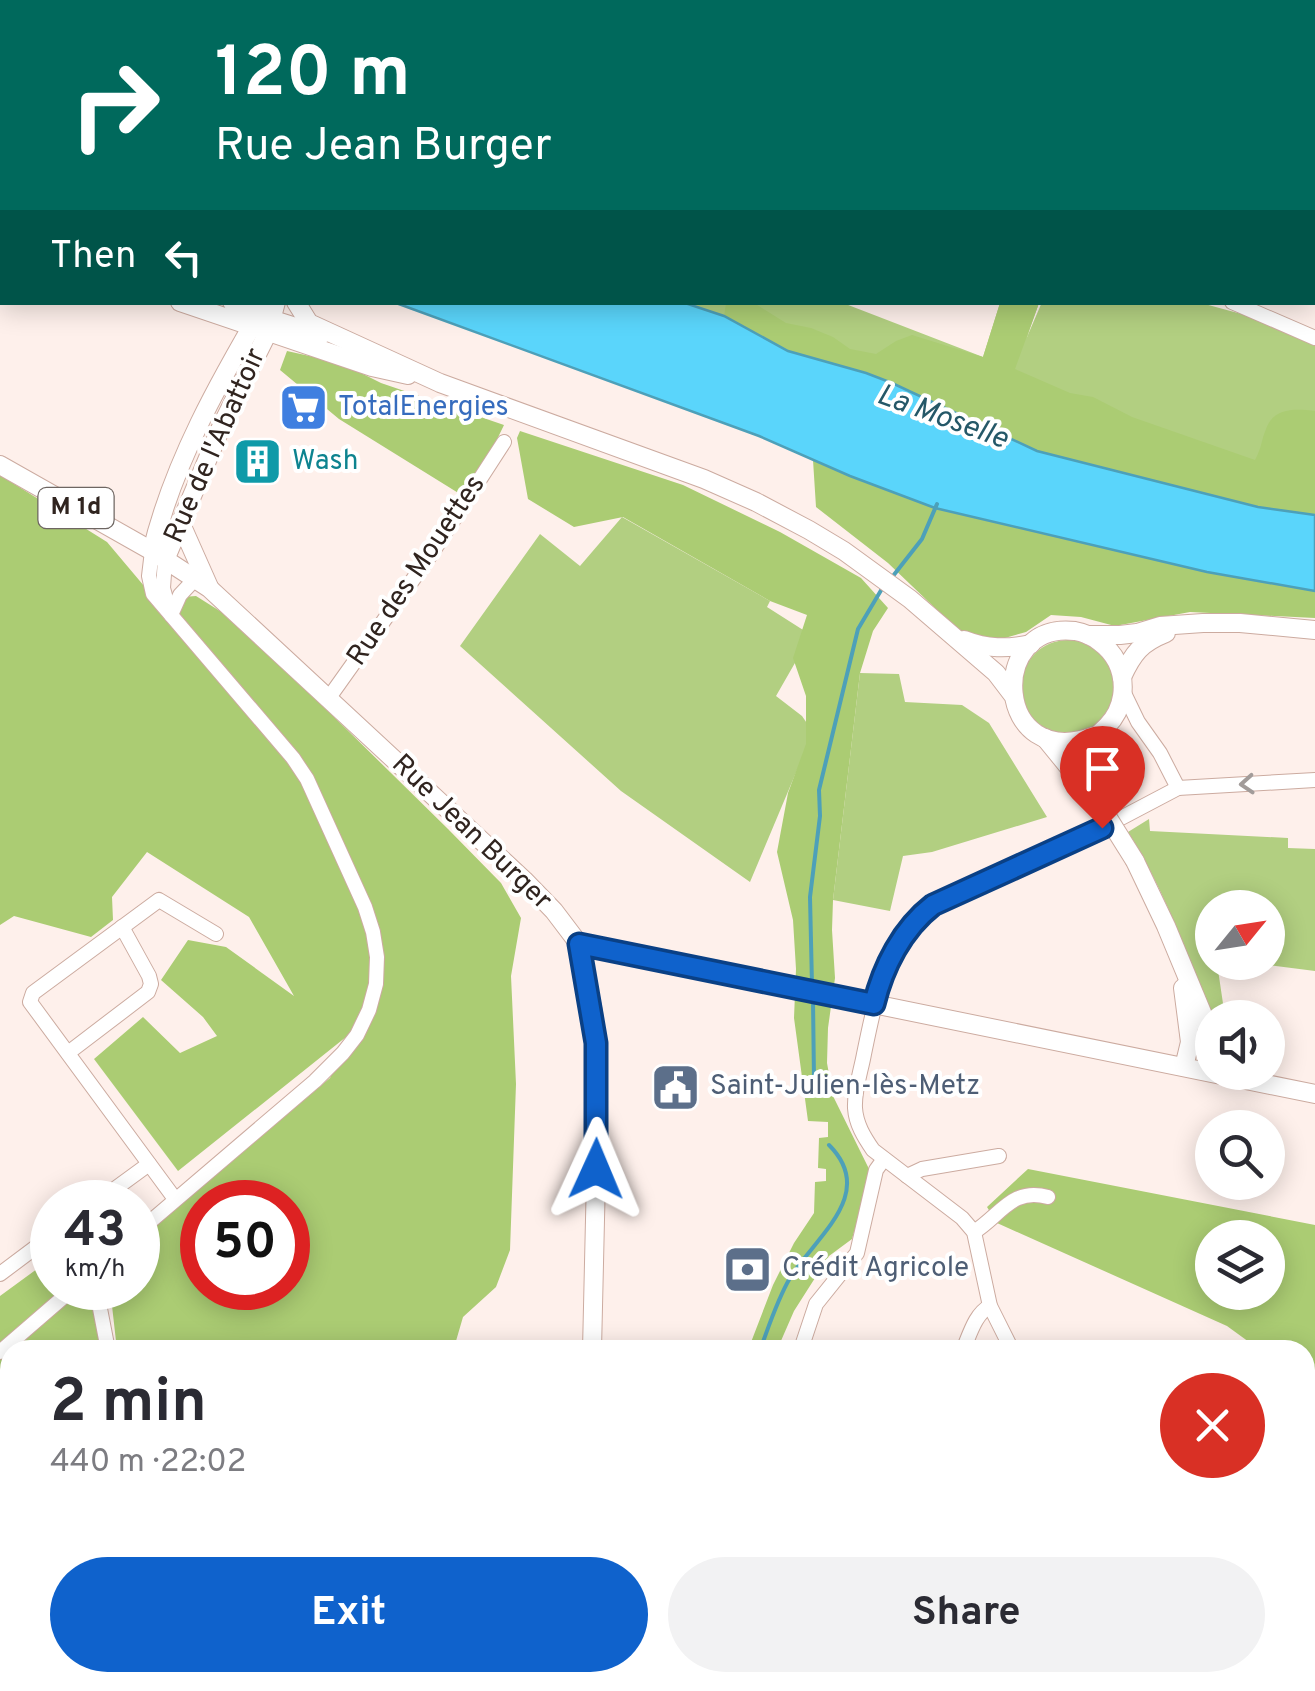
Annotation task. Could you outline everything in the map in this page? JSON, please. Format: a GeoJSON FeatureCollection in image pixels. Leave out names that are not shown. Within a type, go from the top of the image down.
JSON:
{"type":"FeatureCollection","features":[{"type":"Feature","properties":{"kind":"main road"},"geometry":{"type":"LineString","coordinates":[[197,305],[267,317],[379,353]]}},
{"type":"Feature","properties":{"kind":"main road"},"geometry":{"type":"LineString","coordinates":[[239,305],[372,367],[440,383]]}},
{"type":"Feature","properties":{"kind":"main road"},"geometry":{"type":"LineString","coordinates":[[298,305],[309,322],[440,383],[704,479],[809,530],[910,599],[996,673],[1030,728],[1046,738],[1078,742],[1094,736],[1114,717],[1133,656],[1149,640],[1190,623]]}},
{"type":"Feature","properties":{"kind":"main road","name":"Rue de l'Abattoir"},"geometry":{"type":"LineString","coordinates":[[158,556],[182,524],[267,317]]}},
{"type":"Feature","properties":{"kind":"main road","name":"Rue de l'Abattoir"},"geometry":{"type":"LineString","coordinates":[[158,556],[160,514],[206,411],[267,317]]}},
{"type":"Feature","properties":{"kind":"main road","name":"M 1d"},"geometry":{"type":"LineString","coordinates":[[0,465],[158,556]]}},
{"type":"Feature","properties":{"kind":"main road"},"geometry":{"type":"LineString","coordinates":[[182,524],[202,583]]}},
{"type":"Feature","properties":{"kind":"main road","name":"Rue Jean Burger"},"geometry":{"type":"LineString","coordinates":[[158,556],[202,583],[328,698],[524,880],[554,910],[579,944]]}},
{"type":"Feature","properties":{"kind":"main road"},"geometry":{"type":"LineString","coordinates":[[1012,694],[1020,658],[1032,644],[1058,632],[1120,635],[1190,623],[1315,630]]}},
{"type":"Feature","properties":{"kind":"main road"},"geometry":{"type":"LineString","coordinates":[[1088,634],[1104,644],[1116,659],[1123,684]]}},
{"type":"Feature","properties":{"kind":"main road"},"geometry":{"type":"LineString","coordinates":[[951,635],[980,646],[1032,644]]}},
{"type":"Feature","properties":{"kind":"main road"},"geometry":{"type":"LineString","coordinates":[[1094,736],[1086,759],[1087,775],[1098,802]]}},
{"type":"Feature","properties":{"kind":"main road"},"geometry":{"type":"LineString","coordinates":[[1046,738],[1098,802],[1135,860],[1196,1000]]}},
{"type":"Feature","properties":{"kind":"main road"},"geometry":{"type":"LineString","coordinates":[[592,1340],[596,1043],[579,944],[1195,1069]]}},
{"type":"Feature","properties":{"kind":"main road"},"geometry":{"type":"LineString","coordinates":[[1178,958],[1189,1021],[1190,1042],[1184,1067]]}},
{"type":"Feature","properties":{"kind":"main road"},"geometry":{"type":"LineString","coordinates":[[1285,1088],[1315,1094]]}},
{"type":"Feature","properties":{"kind":"street"},"geometry":{"type":"LineString","coordinates":[[1239,305],[1315,338]]}},
{"type":"Feature","properties":{"kind":"street","name":"Rue des Mouettes"},"geometry":{"type":"LineString","coordinates":[[328,698],[434,550],[504,442]]}},
{"type":"Feature","properties":{"kind":"street"},"geometry":{"type":"LineString","coordinates":[[158,556],[150,576],[154,594],[307,779],[364,907],[377,957],[376,984],[369,1010],[343,1054],[160,1212]]}},
{"type":"Feature","properties":{"kind":"street"},"geometry":{"type":"LineString","coordinates":[[170,616],[174,603],[202,583]]}},
{"type":"Feature","properties":{"kind":"street"},"geometry":{"type":"LineString","coordinates":[[1123,684],[1138,722],[1178,788]]}},
{"type":"Feature","properties":{"kind":"street"},"geometry":{"type":"LineString","coordinates":[[1007,1340],[990,1306],[974,1232],[962,1218],[884,1159],[864,1138],[858,1122],[855,1106],[874,1004],[898,944],[933,905],[1102,828],[1178,788],[1315,780]]}},
{"type":"Feature","properties":{"kind":"street"},"geometry":{"type":"LineString","coordinates":[[175,1199],[30,1002],[33,993],[159,900],[216,934]]}},
{"type":"Feature","properties":{"kind":"street"},"geometry":{"type":"LineString","coordinates":[[68,1053],[148,992],[149,976],[122,927]]}},
{"type":"Feature","properties":{"kind":"street"},"geometry":{"type":"LineString","coordinates":[[907,1176],[922,1169],[999,1156]]}},
{"type":"Feature","properties":{"kind":"street"},"geometry":{"type":"LineString","coordinates":[[803,1340],[816,1304],[857,1253],[876,1170],[884,1159]]}},
{"type":"Feature","properties":{"kind":"street"},"geometry":{"type":"LineString","coordinates":[[128,1180],[150,1164]]}},
{"type":"Feature","properties":{"kind":"street"},"geometry":{"type":"LineString","coordinates":[[974,1232],[1014,1198],[1029,1193],[1048,1197]]}},
{"type":"Feature","properties":{"kind":"street"},"geometry":{"type":"LineString","coordinates":[[0,1274],[30,1252]]}},
{"type":"Feature","properties":{"kind":"street"},"geometry":{"type":"LineString","coordinates":[[968,1340],[978,1317],[990,1306]]}},
{"type":"Feature","properties":{"kind":"street"},"geometry":{"type":"LineString","coordinates":[[14,1340],[49,1310]]}},
{"type":"Feature","properties":{"kind":"street"},"geometry":{"type":"LineString","coordinates":[[100,1310],[106,1340]]}},
{"type":"Feature","properties":{"kind":"green space"},"geometry":{"type":"Polygon","coordinates":[[[690,305],[848,305],[983,357],[999,305],[1038,305],[1027,337],[1041,305],[1208,305],[1293,328],[1315,338],[1315,515],[966,417],[690,305]]]}},
{"type":"Feature","properties":{"kind":"green space"},"geometry":{"type":"Polygon","coordinates":[[[726,305],[757,305],[786,323],[811,328],[850,349],[876,354],[912,335],[983,357],[999,305],[1038,305],[1015,369],[1070,393],[1093,397],[1132,417],[1255,460],[1274,417],[1293,410],[1315,411],[1315,515],[1258,507],[1037,451],[892,383],[788,351],[724,317],[726,305]]]}},
{"type":"Feature","properties":{"kind":"green space"},"geometry":{"type":"Polygon","coordinates":[[[287,351],[341,363],[381,383],[504,425],[468,499],[339,419],[280,370],[287,351]]]}},
{"type":"Feature","properties":{"kind":"green space"},"geometry":{"type":"Polygon","coordinates":[[[520,431],[683,485],[780,532],[861,578],[888,608],[873,631],[860,673],[833,900],[835,978],[828,1028],[827,1063],[833,1096],[871,1173],[852,1239],[829,1256],[794,1311],[781,1340],[752,1340],[773,1285],[814,1213],[815,1182],[826,1181],[826,1169],[818,1168],[819,1138],[828,1137],[828,1122],[808,1121],[794,1018],[793,920],[777,852],[788,793],[806,744],[806,696],[793,658],[807,615],[770,601],[623,517],[574,527],[528,499],[517,438],[520,431]]]}},
{"type":"Feature","properties":{"kind":"green space"},"geometry":{"type":"Polygon","coordinates":[[[813,460],[935,508],[1315,591],[1315,618],[1190,612],[1115,626],[1081,617],[1051,615],[1026,632],[991,642],[958,630],[888,563],[816,507],[813,460]]]}},
{"type":"Feature","properties":{"kind":"green space"},"geometry":{"type":"Polygon","coordinates":[[[0,475],[107,542],[155,599],[196,596],[223,613],[274,658],[501,883],[521,918],[511,976],[516,1084],[510,1250],[496,1287],[463,1317],[456,1340],[116,1340],[112,1310],[160,1310],[160,1221],[180,1205],[180,1310],[310,1310],[310,1180],[209,1180],[330,1078],[351,1033],[178,1171],[94,1059],[143,1017],[180,1053],[217,1036],[203,1017],[161,980],[188,940],[226,947],[294,996],[249,917],[147,852],[112,897],[113,920],[91,937],[14,916],[0,925],[0,475]]]}},
{"type":"Feature","properties":{"kind":"green space"},"geometry":{"type":"Polygon","coordinates":[[[622,517],[770,601],[767,607],[811,635],[776,696],[802,716],[813,732],[750,882],[621,791],[460,646],[540,534],[580,566],[622,517]]]}},
{"type":"Feature","properties":{"kind":"green space"},"geometry":{"type":"Polygon","coordinates":[[[1068,640],[1086,644],[1101,654],[1111,669],[1115,687],[1111,705],[1101,720],[1086,730],[1068,734],[1050,730],[1035,720],[1025,705],[1021,687],[1025,669],[1035,654],[1050,644],[1068,640]]]}},
{"type":"Feature","properties":{"kind":"green space"},"geometry":{"type":"Polygon","coordinates":[[[860,673],[899,674],[905,702],[962,705],[989,723],[1047,817],[932,852],[903,856],[890,911],[833,900],[860,673]]]}},
{"type":"Feature","properties":{"kind":"green space"},"geometry":{"type":"Polygon","coordinates":[[[1149,819],[1150,831],[1288,838],[1288,848],[1315,849],[1315,971],[1285,967],[1285,890],[1195,890],[1195,978],[1165,902],[1128,832],[1149,819]]]}},
{"type":"Feature","properties":{"kind":"green space"},"geometry":{"type":"Polygon","coordinates":[[[1196,980],[1220,980],[1222,1000],[1203,1000],[1196,980]]]}},
{"type":"Feature","properties":{"kind":"green space"},"geometry":{"type":"Polygon","coordinates":[[[1028,1169],[1315,1225],[1315,1340],[1246,1340],[1227,1326],[997,1223],[987,1207],[1028,1169]]]}},
{"type":"Feature","properties":{"kind":"green space"},"geometry":{"type":"Polygon","coordinates":[[[30,1274],[30,1310],[96,1310],[101,1340],[0,1340],[0,1296],[30,1274]]]}},
{"type":"Feature","properties":{"kind":"water","name":"La Moselle"},"geometry":{"type":"Polygon","coordinates":[[[401,305],[691,305],[724,316],[788,351],[892,383],[1037,451],[1258,507],[1315,515],[1315,591],[1207,572],[935,508],[759,436],[401,305]]]}},
{"type":"Feature","properties":{"kind":"waterway"},"geometry":{"type":"LineString","coordinates":[[893,576],[922,539],[937,504]]}},
{"type":"Feature","properties":{"kind":"waterway"},"geometry":{"type":"LineString","coordinates":[[812,985],[810,897],[820,816],[819,790],[858,629],[883,587]]}},
{"type":"Feature","properties":{"kind":"waterway"},"geometry":{"type":"LineString","coordinates":[[813,1000],[814,1080]]}},
{"type":"Feature","properties":{"kind":"waterway"},"geometry":{"type":"LineString","coordinates":[[764,1340],[790,1278],[826,1231],[845,1198],[847,1181],[842,1163],[829,1145]]}},
{"type":"Feature","properties":{"kind":"place","name":"TotalEnergies"},"geometry":{"type":"Point","coordinates":[303,408]}},
{"type":"Feature","properties":{"kind":"place","name":"Wash"},"geometry":{"type":"Point","coordinates":[257,462]}},
{"type":"Feature","properties":{"kind":"place","name":"Saint-Julien-lès-Metz"},"geometry":{"type":"Point","coordinates":[675,1087]}},
{"type":"Feature","properties":{"kind":"place","name":"Crédit Agricole"},"geometry":{"type":"Point","coordinates":[747,1269]}},
{"type":"Feature","properties":{"kind":"route"},"geometry":{"type":"LineString","coordinates":[[596,1169],[596,1043],[579,944],[874,1004],[898,944],[925,911],[943,899],[1102,828]]}}]}
